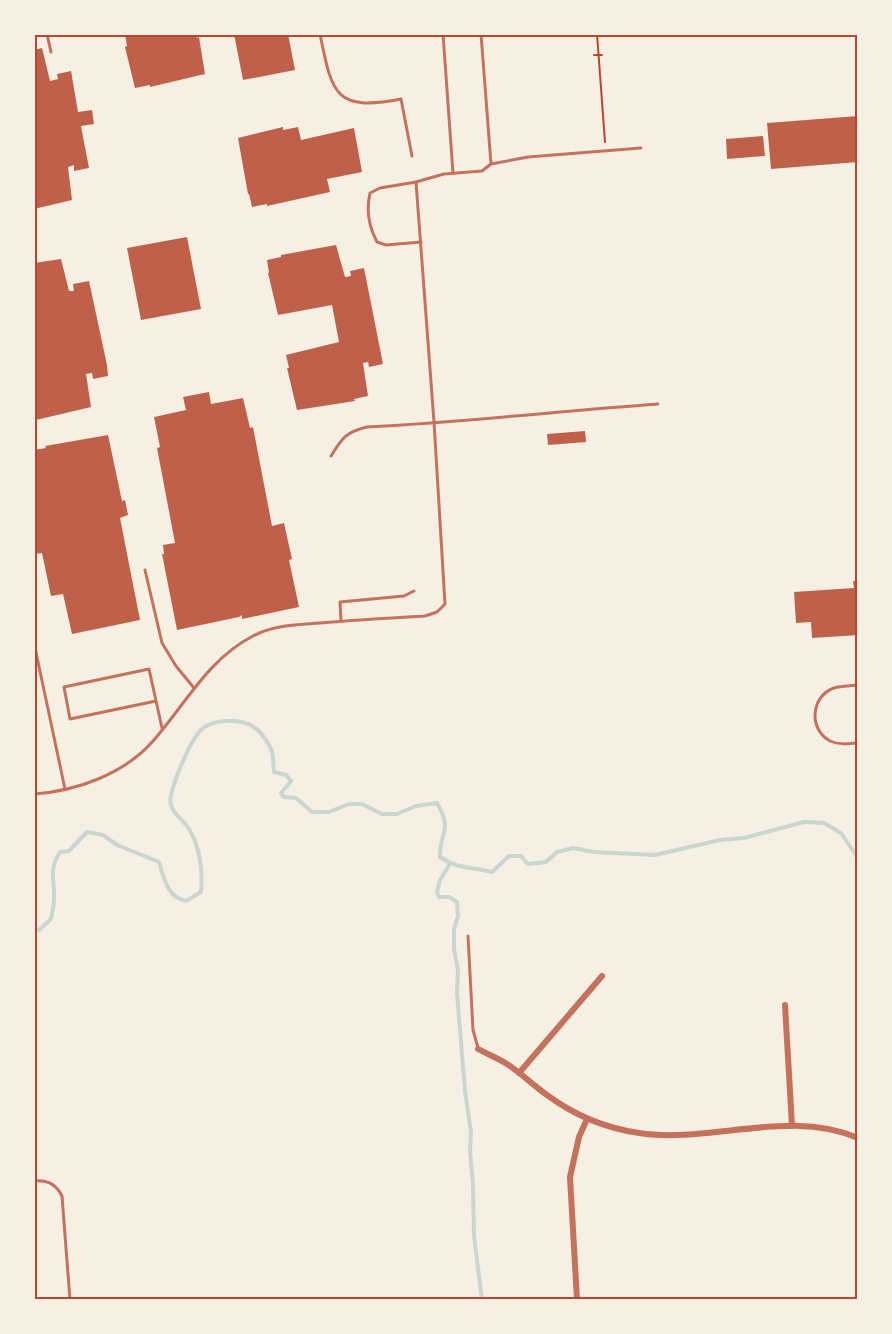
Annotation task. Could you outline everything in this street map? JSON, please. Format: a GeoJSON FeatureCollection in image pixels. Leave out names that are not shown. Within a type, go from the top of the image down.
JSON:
{"type":"FeatureCollection","features":[{"type":"Feature","properties":{"kind":"street"},"geometry":{"type":"LineString","coordinates":[[519,1073],[602,976]]}},
{"type":"Feature","properties":{"kind":"street"},"geometry":{"type":"LineString","coordinates":[[785,1005],[792,1126]]}},
{"type":"Feature","properties":{"kind":"street"},"geometry":{"type":"LineString","coordinates":[[478,1049],[519,1073],[566,1108],[605,1126],[653,1135],[674,1136],[792,1126],[824,1129],[858,1138]]}},
{"type":"Feature","properties":{"kind":"street"},"geometry":{"type":"LineString","coordinates":[[577,1299],[570,1177],[579,1137],[587,1119]]}},
{"type":"Feature","properties":{"kind":"lane"},"geometry":{"type":"LineString","coordinates":[[47,34],[51,52]]}},
{"type":"Feature","properties":{"kind":"lane"},"geometry":{"type":"LineString","coordinates":[[320,34],[332,85],[343,97],[359,103],[379,103],[401,99],[412,156]]}},
{"type":"Feature","properties":{"kind":"lane"},"geometry":{"type":"LineString","coordinates":[[443,34],[453,173]]}},
{"type":"Feature","properties":{"kind":"lane"},"geometry":{"type":"LineString","coordinates":[[481,34],[491,164]]}},
{"type":"Feature","properties":{"kind":"lane"},"geometry":{"type":"LineString","coordinates":[[421,243],[386,245],[376,242],[367,205],[370,193],[380,188],[453,173],[482,171],[491,164],[528,157],[641,148]]}},
{"type":"Feature","properties":{"kind":"lane"},"geometry":{"type":"LineString","coordinates":[[34,794],[65,789],[107,776],[140,754],[154,740],[194,688],[219,662],[254,636],[273,628],[425,616],[437,612],[445,604],[416,182]]}},
{"type":"Feature","properties":{"kind":"lane"},"geometry":{"type":"LineString","coordinates":[[332,456],[341,438],[354,430],[367,427],[509,418],[584,409],[658,404]]}},
{"type":"Feature","properties":{"kind":"lane"},"geometry":{"type":"LineString","coordinates":[[145,570],[162,644],[194,688]]}},
{"type":"Feature","properties":{"kind":"lane"},"geometry":{"type":"LineString","coordinates":[[341,621],[340,602],[404,596],[414,591]]}},
{"type":"Feature","properties":{"kind":"lane"},"geometry":{"type":"LineString","coordinates":[[34,643],[65,789]]}},
{"type":"Feature","properties":{"kind":"lane"},"geometry":{"type":"LineString","coordinates":[[156,701],[70,719],[64,687],[149,669],[162,728]]}},
{"type":"Feature","properties":{"kind":"lane"},"geometry":{"type":"LineString","coordinates":[[858,685],[828,691],[818,702],[815,717],[819,731],[831,741],[838,744],[858,743]]}},
{"type":"Feature","properties":{"kind":"lane"},"geometry":{"type":"LineString","coordinates":[[468,936],[473,1030],[478,1049]]}},
{"type":"Feature","properties":{"kind":"lane"},"geometry":{"type":"LineString","coordinates":[[34,1181],[54,1184],[62,1196],[70,1299]]}},
{"type":"Feature","properties":{"kind":"path"},"geometry":{"type":"LineString","coordinates":[[597,34],[605,143]]}},
{"type":"Feature","properties":{"kind":"building"},"geometry":{"type":"Polygon","coordinates":[[[125,34],[197,34],[205,74],[150,87],[150,85],[135,88],[125,47],[127,46],[125,34]]]}},
{"type":"Feature","properties":{"kind":"building"},"geometry":{"type":"Polygon","coordinates":[[[234,34],[288,34],[295,70],[243,80],[234,34]]]}},
{"type":"Feature","properties":{"kind":"building"},"geometry":{"type":"Polygon","coordinates":[[[42,48],[50,81],[58,79],[57,74],[71,71],[78,112],[92,110],[94,124],[81,126],[89,168],[74,171],[74,165],[68,167],[72,200],[34,209],[34,50],[42,48]]]}},
{"type":"Feature","properties":{"kind":"building"},"geometry":{"type":"Polygon","coordinates":[[[858,116],[858,162],[771,169],[767,123],[858,116]]]}},
{"type":"Feature","properties":{"kind":"building"},"geometry":{"type":"Polygon","coordinates":[[[283,127],[283,130],[298,127],[301,140],[354,128],[362,172],[327,179],[330,192],[267,206],[267,204],[252,207],[238,138],[283,127]]]}},
{"type":"Feature","properties":{"kind":"building"},"geometry":{"type":"Polygon","coordinates":[[[763,136],[765,156],[727,159],[726,139],[763,136]]]}},
{"type":"Feature","properties":{"kind":"building"},"geometry":{"type":"Polygon","coordinates":[[[187,237],[201,309],[141,320],[127,248],[187,237]]]}},
{"type":"Feature","properties":{"kind":"building"},"geometry":{"type":"Polygon","coordinates":[[[336,245],[345,277],[351,276],[350,271],[364,268],[383,364],[369,367],[368,362],[363,363],[368,396],[354,399],[355,401],[297,410],[286,355],[339,342],[332,305],[278,315],[267,260],[281,257],[281,255],[336,245]]]}},
{"type":"Feature","properties":{"kind":"building"},"geometry":{"type":"Polygon","coordinates":[[[61,259],[69,291],[74,291],[73,284],[89,281],[108,376],[93,379],[92,373],[86,374],[91,407],[36,420],[34,263],[61,259]]]}},
{"type":"Feature","properties":{"kind":"building"},"geometry":{"type":"Polygon","coordinates":[[[209,392],[211,404],[243,398],[250,428],[253,427],[272,526],[284,523],[299,607],[242,619],[242,615],[177,630],[162,554],[164,554],[163,545],[175,543],[157,448],[160,447],[154,417],[186,410],[183,397],[209,392]]]}},
{"type":"Feature","properties":{"kind":"building"},"geometry":{"type":"Polygon","coordinates":[[[585,431],[586,442],[548,445],[547,434],[585,431]]]}},
{"type":"Feature","properties":{"kind":"building"},"geometry":{"type":"Polygon","coordinates":[[[108,435],[122,501],[125,500],[128,515],[120,518],[140,620],[72,634],[63,594],[51,596],[42,553],[34,554],[34,450],[108,435]]]}},
{"type":"Feature","properties":{"kind":"building"},"geometry":{"type":"Polygon","coordinates":[[[853,581],[858,581],[858,635],[812,638],[811,622],[796,623],[794,592],[854,588],[853,581]]]}},
{"type":"Feature","properties":{"kind":"waterway"},"geometry":{"type":"LineString","coordinates":[[34,930],[39,930],[51,919],[54,902],[53,870],[56,859],[60,852],[69,851],[87,832],[103,835],[117,845],[159,862],[167,886],[180,899],[186,901],[201,892],[202,876],[196,843],[189,829],[173,810],[170,801],[186,754],[199,732],[212,724],[228,721],[245,723],[258,730],[272,751],[274,772],[286,775],[291,781],[281,793],[284,797],[296,798],[312,812],[329,812],[349,804],[362,804],[382,814],[397,814],[416,806],[437,803],[445,825],[440,857],[452,864],[465,867],[492,872],[509,856],[521,856],[528,864],[546,862],[557,852],[573,848],[594,852],[655,855],[720,840],[744,838],[804,822],[824,823],[841,833],[858,858]]}},
{"type":"Feature","properties":{"kind":"waterway"},"geometry":{"type":"LineString","coordinates":[[450,864],[440,880],[437,892],[439,897],[449,897],[457,902],[458,916],[454,929],[454,949],[458,970],[457,993],[465,1091],[471,1132],[474,1236],[482,1300]]}}]}
